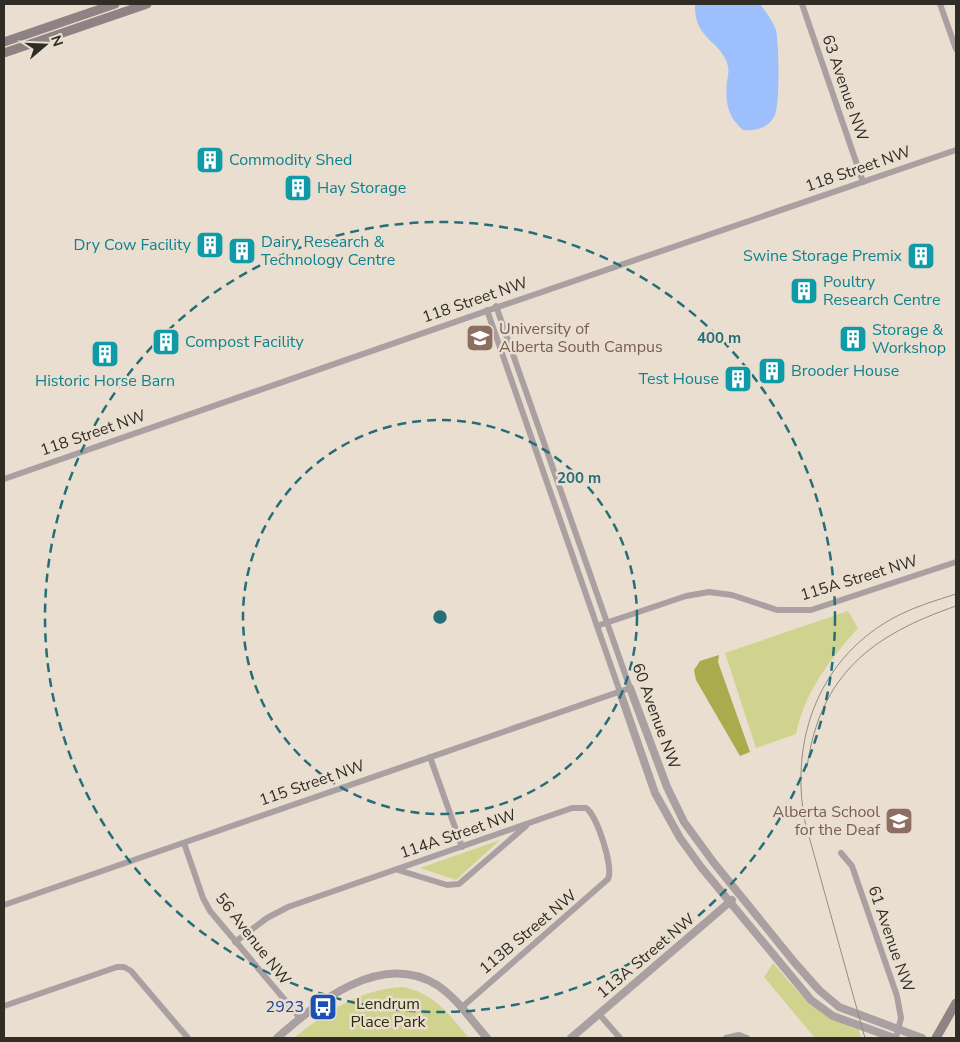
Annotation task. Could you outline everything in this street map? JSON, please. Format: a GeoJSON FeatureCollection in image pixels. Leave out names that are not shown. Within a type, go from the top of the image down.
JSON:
{"type":"FeatureCollection","features":[{"type":"Feature","properties":{"kind":"main road"},"geometry":{"type":"LineString","coordinates":[[4,42],[116,4]]}},
{"type":"Feature","properties":{"kind":"main road"},"geometry":{"type":"LineString","coordinates":[[4,53],[147,4]]}},
{"type":"Feature","properties":{"kind":"main road"},"geometry":{"type":"LineString","coordinates":[[936,1038],[956,1003]]}},
{"type":"Feature","properties":{"kind":"street","name":"63 Avenue NW"},"geometry":{"type":"LineString","coordinates":[[802,4],[863,182]]}},
{"type":"Feature","properties":{"kind":"street"},"geometry":{"type":"LineString","coordinates":[[940,4],[956,49]]}},
{"type":"Feature","properties":{"kind":"street","name":"118 Street NW"},"geometry":{"type":"LineString","coordinates":[[4,479],[496,306],[956,150]]}},
{"type":"Feature","properties":{"kind":"street","name":"60 Avenue NW"},"geometry":{"type":"LineString","coordinates":[[496,306],[630,688],[676,806],[697,841],[819,990],[838,1007],[896,1036]]}},
{"type":"Feature","properties":{"kind":"street","name":"60 Avenue NW"},"geometry":{"type":"LineString","coordinates":[[487,310],[648,774],[663,808],[688,850],[786,972],[821,1008],[842,1020],[896,1036],[922,1038]]}},
{"type":"Feature","properties":{"kind":"street","name":"115A Street NW"},"geometry":{"type":"LineString","coordinates":[[597,626],[686,596],[709,592],[732,595],[777,610],[811,610],[956,562]]}},
{"type":"Feature","properties":{"kind":"street","name":"115 Street NW"},"geometry":{"type":"LineString","coordinates":[[4,905],[630,688]]}},
{"type":"Feature","properties":{"kind":"street"},"geometry":{"type":"LineString","coordinates":[[430,756],[462,847]]}},
{"type":"Feature","properties":{"kind":"street","name":"114A Street NW"},"geometry":{"type":"LineString","coordinates":[[235,942],[267,918],[288,907],[578,807],[586,808],[594,819],[609,862],[610,874]]}},
{"type":"Feature","properties":{"kind":"street","name":"114A Street NW"},"geometry":{"type":"LineString","coordinates":[[397,870],[447,885],[459,884],[529,824]]}},
{"type":"Feature","properties":{"kind":"street","name":"56 Avenue NW"},"geometry":{"type":"LineString","coordinates":[[184,843],[207,906],[300,1018]]}},
{"type":"Feature","properties":{"kind":"street","name":"61 Avenue NW"},"geometry":{"type":"LineString","coordinates":[[841,853],[852,866],[897,996],[901,1018],[896,1036]]}},
{"type":"Feature","properties":{"kind":"street","name":"113B Street NW"},"geometry":{"type":"LineString","coordinates":[[461,1008],[606,883],[610,874]]}},
{"type":"Feature","properties":{"kind":"street","name":"113A Street NW"},"geometry":{"type":"LineString","coordinates":[[571,1038],[739,894]]}},
{"type":"Feature","properties":{"kind":"street"},"geometry":{"type":"LineString","coordinates":[[4,1006],[117,967],[124,967],[131,971],[188,1038]]}},
{"type":"Feature","properties":{"kind":"street"},"geometry":{"type":"LineString","coordinates":[[277,1038],[324,1000],[350,986],[384,974],[397,974],[415,976],[430,981],[442,989],[487,1038]]}},
{"type":"Feature","properties":{"kind":"street"},"geometry":{"type":"LineString","coordinates":[[599,1014],[620,1038]]}},
{"type":"Feature","properties":{"kind":"street"},"geometry":{"type":"LineString","coordinates":[[726,1038],[739,1034],[747,1038]]}},
{"type":"Feature","properties":{"kind":"green space"},"geometry":{"type":"Polygon","coordinates":[[[848,611],[858,628],[837,652],[812,690],[805,704],[796,734],[756,748],[725,653],[848,611]]]}},
{"type":"Feature","properties":{"kind":"green space"},"geometry":{"type":"Polygon","coordinates":[[[500,840],[456,880],[420,868],[500,840]]]}},
{"type":"Feature","properties":{"kind":"green space"},"geometry":{"type":"Polygon","coordinates":[[[773,963],[810,1003],[831,1017],[859,1030],[861,1038],[815,1038],[764,977],[773,963]]]}},
{"type":"Feature","properties":{"kind":"green space","name":"Lendrum Place Park"},"geometry":{"type":"Polygon","coordinates":[[[403,987],[414,990],[433,1000],[448,1013],[469,1038],[294,1038],[318,1019],[358,997],[372,992],[403,987]]]}},
{"type":"Feature","properties":{"kind":"shaded area"},"geometry":{"type":"Polygon","coordinates":[[[719,655],[718,662],[750,752],[740,756],[696,680],[694,670],[700,661],[719,655]]]}},
{"type":"Feature","properties":{"kind":"water"},"geometry":{"type":"Polygon","coordinates":[[[695,4],[760,4],[771,20],[777,37],[777,108],[775,115],[766,126],[753,130],[743,130],[730,114],[726,89],[728,66],[720,50],[703,33],[699,26],[695,4]]]}},
{"type":"Feature","properties":{"kind":"tram line"},"geometry":{"type":"LineString","coordinates":[[865,1038],[805,822],[801,791],[802,760],[807,730],[816,702],[830,676],[849,652],[872,632],[899,615],[956,594]]}},
{"type":"Feature","properties":{"kind":"tram line"},"geometry":{"type":"LineString","coordinates":[[807,767],[814,735],[824,707],[838,683],[855,662],[875,645],[899,630],[926,617],[956,606]]}},
{"type":"Feature","properties":{"kind":"place","name":"Commodity Shed"},"geometry":{"type":"Point","coordinates":[210,160]}},
{"type":"Feature","properties":{"kind":"place","name":"Hay Storage"},"geometry":{"type":"Point","coordinates":[298,188]}},
{"type":"Feature","properties":{"kind":"place","name":"Dry Cow Facility"},"geometry":{"type":"Point","coordinates":[210,245]}},
{"type":"Feature","properties":{"kind":"place","name":"Dairy Research & Technology Centre"},"geometry":{"type":"Point","coordinates":[242,251]}},
{"type":"Feature","properties":{"kind":"place","name":"Swine Storage Premix"},"geometry":{"type":"Point","coordinates":[921,256]}},
{"type":"Feature","properties":{"kind":"place","name":"Poultry Research Centre"},"geometry":{"type":"Point","coordinates":[804,291]}},
{"type":"Feature","properties":{"kind":"place","name":"University of Alberta South Campus"},"geometry":{"type":"Point","coordinates":[480,338]}},
{"type":"Feature","properties":{"kind":"place","name":"Storage & Workshop"},"geometry":{"type":"Point","coordinates":[853,339]}},
{"type":"Feature","properties":{"kind":"place","name":"Compost Facility"},"geometry":{"type":"Point","coordinates":[166,342]}},
{"type":"Feature","properties":{"kind":"place","name":"Historic Horse Barn"},"geometry":{"type":"Point","coordinates":[105,354]}},
{"type":"Feature","properties":{"kind":"place","name":"Brooder House"},"geometry":{"type":"Point","coordinates":[772,371]}},
{"type":"Feature","properties":{"kind":"place","name":"Test House"},"geometry":{"type":"Point","coordinates":[738,379]}},
{"type":"Feature","properties":{"kind":"place","name":"Alberta School for the Deaf"},"geometry":{"type":"Point","coordinates":[899,821]}},
{"type":"Feature","properties":{"kind":"place","name":"2923"},"geometry":{"type":"Point","coordinates":[323,1007]}}]}
